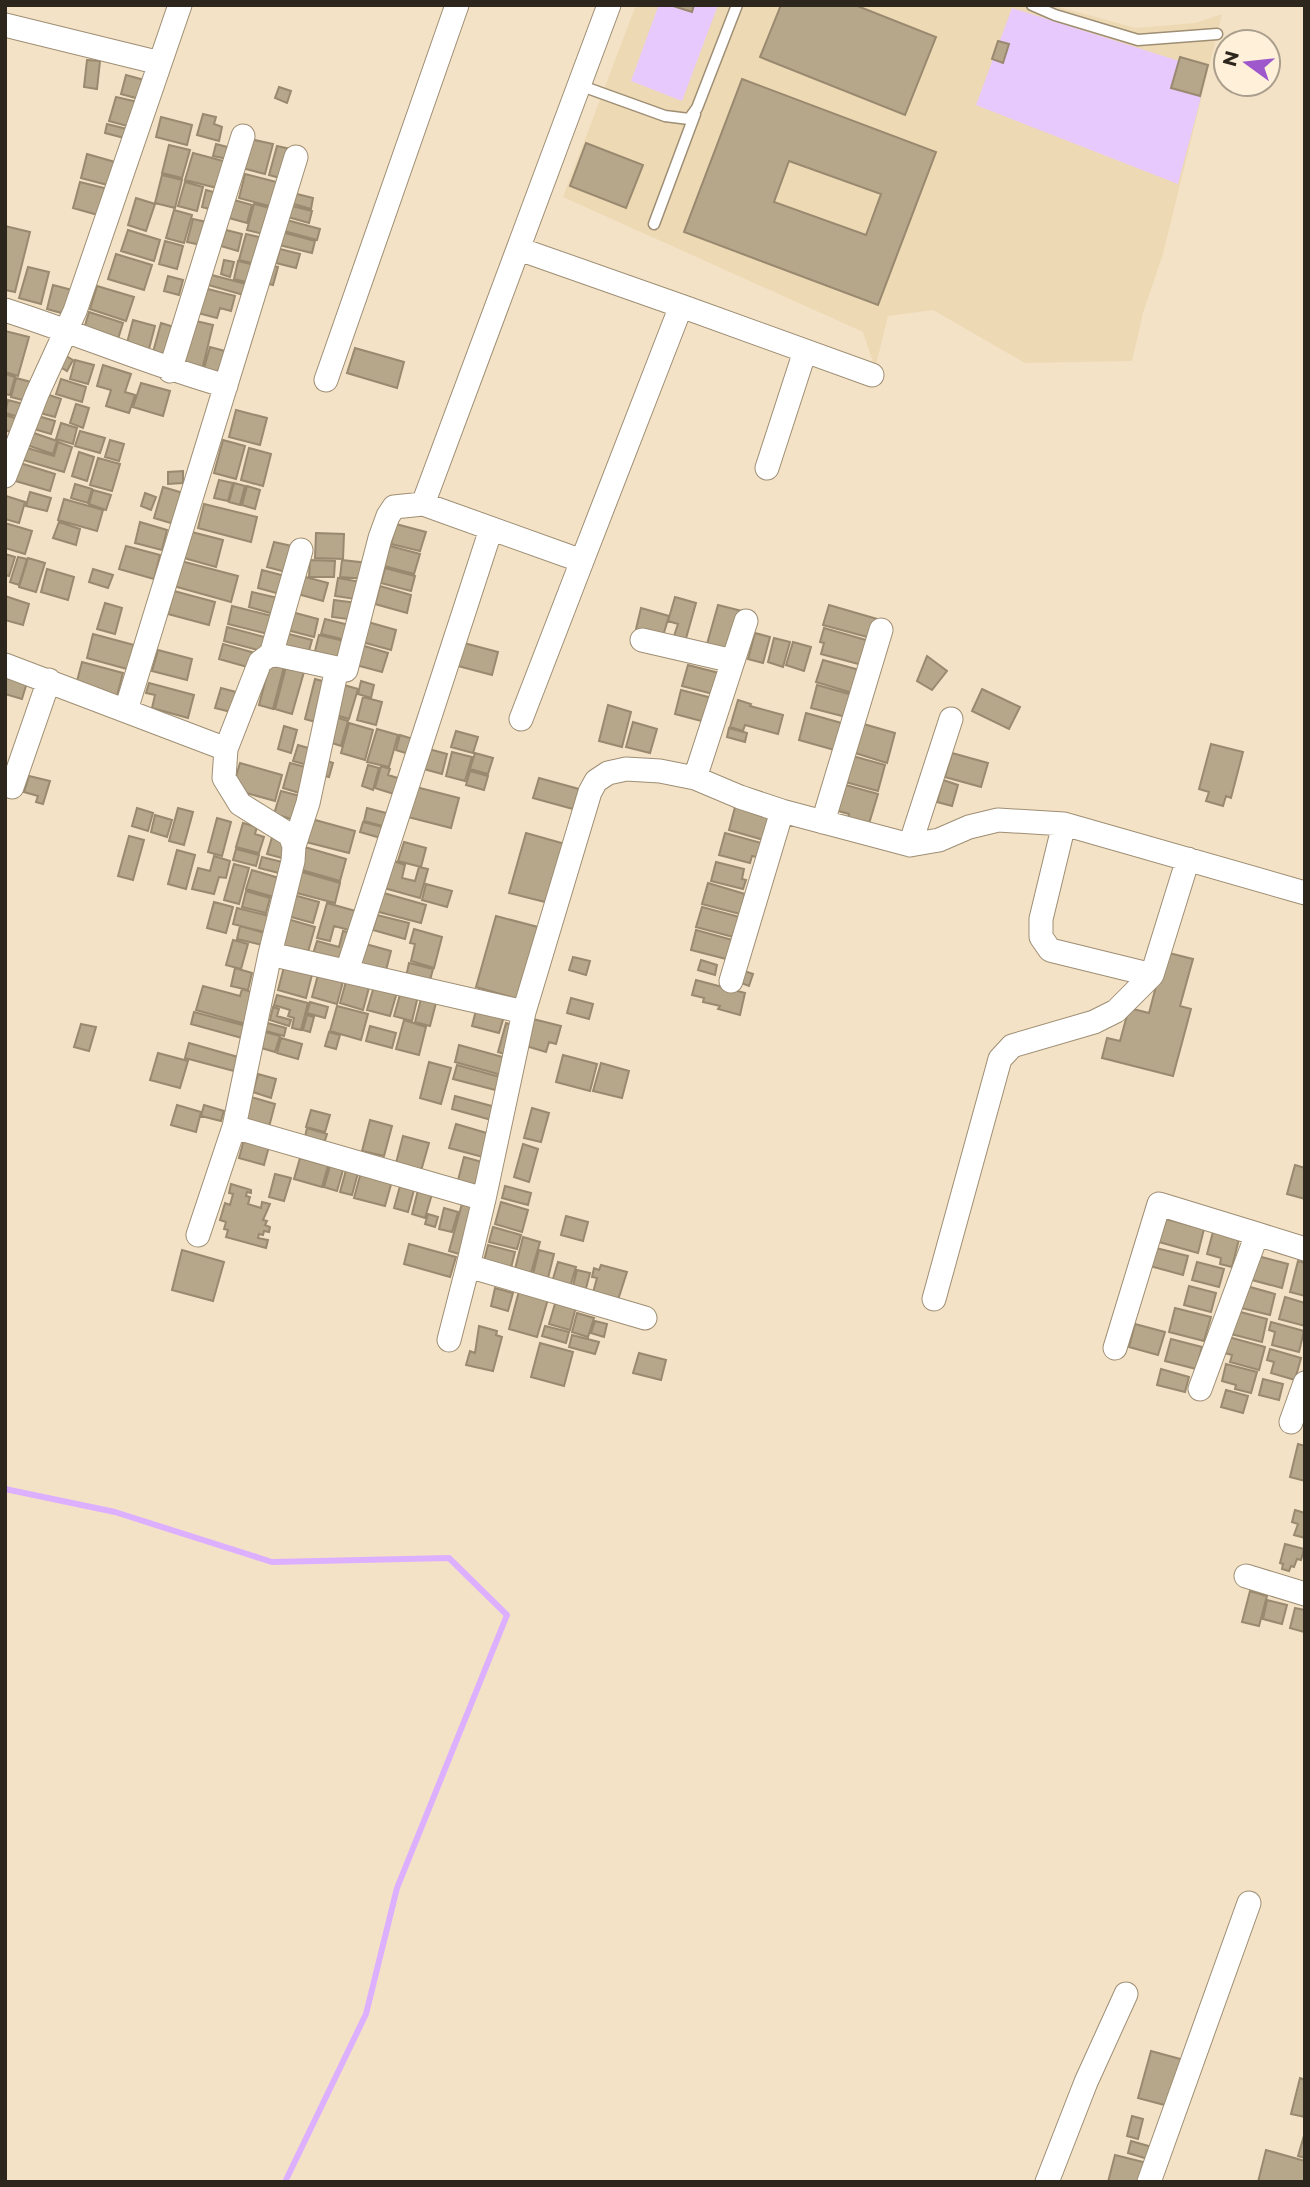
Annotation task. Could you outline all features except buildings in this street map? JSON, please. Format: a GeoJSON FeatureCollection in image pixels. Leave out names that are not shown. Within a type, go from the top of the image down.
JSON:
{"type":"FeatureCollection","features":[{"type":"Feature","properties":{"kind":"street"},"geometry":{"type":"LineString","coordinates":[[5,476],[37,394],[68,330],[180,5]]}},
{"type":"Feature","properties":{"kind":"street"},"geometry":{"type":"LineString","coordinates":[[326,380],[457,5]]}},
{"type":"Feature","properties":{"kind":"street"},"geometry":{"type":"LineString","coordinates":[[423,504],[609,5]]}},
{"type":"Feature","properties":{"kind":"street"},"geometry":{"type":"LineString","coordinates":[[5,25],[160,63]]}},
{"type":"Feature","properties":{"kind":"street"},"geometry":{"type":"LineString","coordinates":[[170,371],[243,136]]}},
{"type":"Feature","properties":{"kind":"street"},"geometry":{"type":"LineString","coordinates":[[126,710],[296,157]]}},
{"type":"Feature","properties":{"kind":"street"},"geometry":{"type":"LineString","coordinates":[[519,249],[872,375]]}},
{"type":"Feature","properties":{"kind":"street"},"geometry":{"type":"LineString","coordinates":[[521,719],[681,306]]}},
{"type":"Feature","properties":{"kind":"street"},"geometry":{"type":"LineString","coordinates":[[5,310],[68,330],[170,371],[226,386]]}},
{"type":"Feature","properties":{"kind":"street"},"geometry":{"type":"LineString","coordinates":[[767,468],[805,351]]}},
{"type":"Feature","properties":{"kind":"street"},"geometry":{"type":"LineString","coordinates":[[271,655],[346,670],[380,538],[387,516],[394,507],[423,504],[582,561]]}},
{"type":"Feature","properties":{"kind":"street"},"geometry":{"type":"LineString","coordinates":[[347,971],[492,529]]}},
{"type":"Feature","properties":{"kind":"street"},"geometry":{"type":"LineString","coordinates":[[294,846],[290,835],[240,804],[224,778],[226,749],[260,662],[271,655],[301,550]]}},
{"type":"Feature","properties":{"kind":"street"},"geometry":{"type":"LineString","coordinates":[[695,778],[746,621]]}},
{"type":"Feature","properties":{"kind":"street"},"geometry":{"type":"LineString","coordinates":[[823,822],[881,630]]}},
{"type":"Feature","properties":{"kind":"street"},"geometry":{"type":"LineString","coordinates":[[642,640],[733,661]]}},
{"type":"Feature","properties":{"kind":"street"},"geometry":{"type":"LineString","coordinates":[[5,665],[226,749]]}},
{"type":"Feature","properties":{"kind":"street"},"geometry":{"type":"LineString","coordinates":[[198,1235],[234,1127],[293,861],[294,846],[308,803],[337,668]]}},
{"type":"Feature","properties":{"kind":"street"},"geometry":{"type":"LineString","coordinates":[[12,787],[49,680]]}},
{"type":"Feature","properties":{"kind":"street"},"geometry":{"type":"LineString","coordinates":[[909,845],[951,719]]}},
{"type":"Feature","properties":{"kind":"street"},"geometry":{"type":"LineString","coordinates":[[449,1340],[484,1199],[524,1012],[590,793],[596,781],[608,773],[626,769],[660,771],[695,778],[782,811],[909,845],[939,840],[969,827],[998,820],[1064,824],[1305,893]]}},
{"type":"Feature","properties":{"kind":"street"},"geometry":{"type":"LineString","coordinates":[[732,981],[782,811]]}},
{"type":"Feature","properties":{"kind":"street"},"geometry":{"type":"LineString","coordinates":[[1064,824],[1041,919],[1041,937],[1050,950],[1152,975]]}},
{"type":"Feature","properties":{"kind":"street"},"geometry":{"type":"LineString","coordinates":[[934,1298],[1000,1059],[1012,1046],[1094,1022],[1115,1011],[1152,975],[1188,859]]}},
{"type":"Feature","properties":{"kind":"street"},"geometry":{"type":"LineString","coordinates":[[271,954],[524,1012]]}},
{"type":"Feature","properties":{"kind":"street"},"geometry":{"type":"LineString","coordinates":[[234,1127],[484,1199]]}},
{"type":"Feature","properties":{"kind":"street"},"geometry":{"type":"LineString","coordinates":[[1115,1348],[1158,1204],[1305,1249]]}},
{"type":"Feature","properties":{"kind":"street"},"geometry":{"type":"LineString","coordinates":[[1200,1389],[1257,1234]]}},
{"type":"Feature","properties":{"kind":"street"},"geometry":{"type":"LineString","coordinates":[[468,1266],[645,1318]]}},
{"type":"Feature","properties":{"kind":"street"},"geometry":{"type":"LineString","coordinates":[[1291,1422],[1305,1383]]}},
{"type":"Feature","properties":{"kind":"street"},"geometry":{"type":"LineString","coordinates":[[1246,1576],[1305,1594]]}},
{"type":"Feature","properties":{"kind":"street"},"geometry":{"type":"LineString","coordinates":[[1149,2182],[1248,1903]]}},
{"type":"Feature","properties":{"kind":"street"},"geometry":{"type":"LineString","coordinates":[[1047,2182],[1086,2082],[1126,1994]]}},
{"type":"Feature","properties":{"kind":"lane"},"geometry":{"type":"LineString","coordinates":[[654,223],[737,5]]}},
{"type":"Feature","properties":{"kind":"lane"},"geometry":{"type":"LineString","coordinates":[[1032,5],[1055,15],[1138,40],[1212,34]]}},
{"type":"Feature","properties":{"kind":"lane"},"geometry":{"type":"LineString","coordinates":[[579,85],[678,119],[689,119],[697,108]]}},
{"type":"Feature","properties":{"kind":"shaded area"},"geometry":{"type":"Polygon","coordinates":[[[636,5],[1052,5],[1136,28],[1195,23],[1222,14],[1219,28],[1212,28],[1212,55],[1163,254],[1143,313],[1132,361],[1025,363],[933,310],[888,316],[875,369],[863,332],[563,197],[636,5]]]}},
{"type":"Feature","properties":{"kind":"shaded area"},"geometry":{"type":"Polygon","coordinates":[[[653,5],[718,5],[682,101],[631,81],[658,7],[653,5]]]}},
{"type":"Feature","properties":{"kind":"shaded area"},"geometry":{"type":"Polygon","coordinates":[[[1012,8],[1179,61],[1171,88],[1201,97],[1178,184],[976,105],[1012,8]]]}},
{"type":"Feature","properties":{"kind":"waterway"},"geometry":{"type":"LineString","coordinates":[[5,1489],[115,1512],[272,1562],[449,1558],[507,1615],[397,1888],[366,2014],[285,2182]]}}]}
